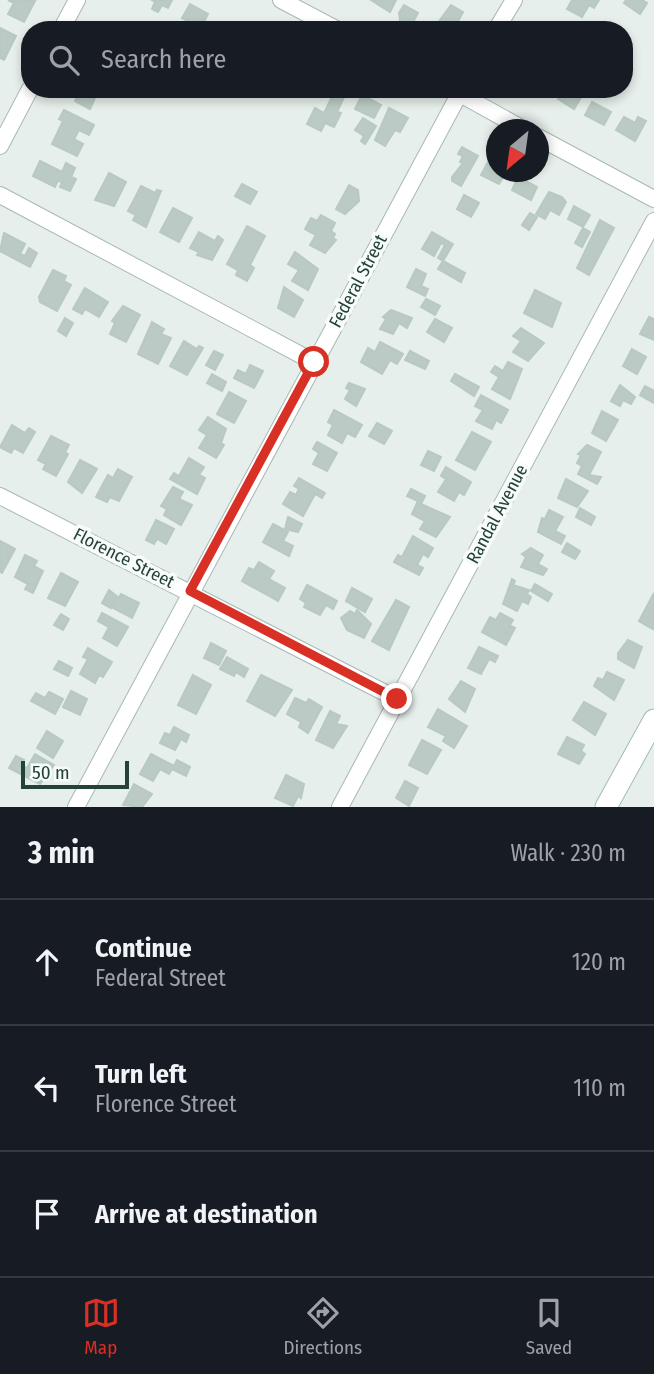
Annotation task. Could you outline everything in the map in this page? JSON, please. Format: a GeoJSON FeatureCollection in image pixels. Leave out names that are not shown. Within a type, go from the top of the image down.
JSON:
{"type":"FeatureCollection","features":[{"type":"Feature","properties":{"kind":"street"},"geometry":{"type":"LineString","coordinates":[[66,21],[77,0]]}},
{"type":"Feature","properties":{"kind":"street"},"geometry":{"type":"LineString","coordinates":[[501,21],[514,0]]}},
{"type":"Feature","properties":{"kind":"street"},"geometry":{"type":"LineString","coordinates":[[289,2],[322,21]]}},
{"type":"Feature","properties":{"kind":"street"},"geometry":{"type":"LineString","coordinates":[[0,146],[25,98]]}},
{"type":"Feature","properties":{"kind":"street","name":"Federal Street"},"geometry":{"type":"LineString","coordinates":[[76,807],[453,98]]}},
{"type":"Feature","properties":{"kind":"street"},"geometry":{"type":"LineString","coordinates":[[469,98],[506,119]]}},
{"type":"Feature","properties":{"kind":"street"},"geometry":{"type":"LineString","coordinates":[[549,143],[654,200]]}},
{"type":"Feature","properties":{"kind":"street"},"geometry":{"type":"LineString","coordinates":[[0,195],[314,362]]}},
{"type":"Feature","properties":{"kind":"street","name":"Randal Avenue"},"geometry":{"type":"LineString","coordinates":[[340,807],[654,221]]}},
{"type":"Feature","properties":{"kind":"street","name":"Florence Street"},"geometry":{"type":"LineString","coordinates":[[0,496],[397,699]]}},
{"type":"Feature","properties":{"kind":"street"},"geometry":{"type":"LineString","coordinates":[[606,807],[654,720]]}},
{"type":"Feature","properties":{"kind":"building"},"geometry":{"type":"Polygon","coordinates":[[[8,0],[35,1],[25,21],[8,14],[14,3],[8,0]]]}},
{"type":"Feature","properties":{"kind":"building"},"geometry":{"type":"Polygon","coordinates":[[[152,0],[172,0],[168,8],[162,5],[158,12],[152,9],[155,2],[152,0]]]}},
{"type":"Feature","properties":{"kind":"building"},"geometry":{"type":"Polygon","coordinates":[[[371,0],[396,0],[390,12],[371,0]]]}},
{"type":"Feature","properties":{"kind":"building"},"geometry":{"type":"Polygon","coordinates":[[[572,0],[599,0],[594,8],[589,5],[582,17],[567,9],[572,0]]]}},
{"type":"Feature","properties":{"kind":"building"},"geometry":{"type":"Polygon","coordinates":[[[626,0],[642,0],[647,3],[640,14],[624,3],[626,0]]]}},
{"type":"Feature","properties":{"kind":"building"},"geometry":{"type":"Polygon","coordinates":[[[190,4],[208,14],[204,21],[188,21],[182,18],[190,4]]]}},
{"type":"Feature","properties":{"kind":"building"},"geometry":{"type":"Polygon","coordinates":[[[404,5],[418,13],[414,21],[402,21],[399,13],[404,5]]]}},
{"type":"Feature","properties":{"kind":"building"},"geometry":{"type":"Polygon","coordinates":[[[451,5],[463,12],[458,21],[439,21],[451,5]]]}},
{"type":"Feature","properties":{"kind":"building"},"geometry":{"type":"Polygon","coordinates":[[[0,28],[16,36],[4,60],[0,58],[0,28]]]}},
{"type":"Feature","properties":{"kind":"building"},"geometry":{"type":"Polygon","coordinates":[[[76,98],[95,98],[90,109],[75,101],[76,98]]]}},
{"type":"Feature","properties":{"kind":"building"},"geometry":{"type":"Polygon","coordinates":[[[332,98],[344,98],[337,112],[341,113],[334,127],[325,123],[321,131],[307,124],[315,108],[324,113],[332,98]]]}},
{"type":"Feature","properties":{"kind":"building"},"geometry":{"type":"Polygon","coordinates":[[[360,98],[368,98],[381,105],[374,118],[355,109],[360,98]]]}},
{"type":"Feature","properties":{"kind":"building"},"geometry":{"type":"Polygon","coordinates":[[[559,98],[581,98],[574,109],[559,98]]]}},
{"type":"Feature","properties":{"kind":"building"},"geometry":{"type":"Polygon","coordinates":[[[592,102],[611,112],[604,125],[585,115],[592,102]]]}},
{"type":"Feature","properties":{"kind":"building"},"geometry":{"type":"Polygon","coordinates":[[[389,108],[408,118],[400,132],[395,130],[385,146],[375,140],[389,108]]]}},
{"type":"Feature","properties":{"kind":"building"},"geometry":{"type":"Polygon","coordinates":[[[64,110],[94,125],[89,135],[79,130],[74,139],[83,144],[77,156],[52,144],[63,121],[59,119],[64,110]]]}},
{"type":"Feature","properties":{"kind":"building"},"geometry":{"type":"Polygon","coordinates":[[[624,117],[635,123],[638,117],[646,121],[635,141],[616,130],[624,117]]]}},
{"type":"Feature","properties":{"kind":"building"},"geometry":{"type":"Polygon","coordinates":[[[363,118],[376,126],[365,144],[361,141],[364,136],[355,130],[363,118]]]}},
{"type":"Feature","properties":{"kind":"building"},"geometry":{"type":"Polygon","coordinates":[[[462,147],[478,156],[461,186],[452,181],[452,177],[463,163],[460,162],[463,156],[458,154],[462,147]]]}},
{"type":"Feature","properties":{"kind":"building"},"geometry":{"type":"Polygon","coordinates":[[[40,161],[62,172],[66,163],[75,168],[71,177],[76,179],[70,191],[60,187],[62,183],[58,180],[55,187],[33,176],[40,161]]]}},
{"type":"Feature","properties":{"kind":"building"},"geometry":{"type":"Polygon","coordinates":[[[109,173],[126,182],[114,206],[95,200],[109,173]]]}},
{"type":"Feature","properties":{"kind":"building"},"geometry":{"type":"Polygon","coordinates":[[[516,182],[528,182],[537,187],[531,200],[512,190],[516,182]]]}},
{"type":"Feature","properties":{"kind":"building"},"geometry":{"type":"Polygon","coordinates":[[[242,184],[257,192],[250,204],[235,196],[242,184]]]}},
{"type":"Feature","properties":{"kind":"building"},"geometry":{"type":"Polygon","coordinates":[[[349,185],[358,190],[359,201],[345,214],[336,209],[349,185]]]}},
{"type":"Feature","properties":{"kind":"building"},"geometry":{"type":"Polygon","coordinates":[[[141,186],[155,193],[157,190],[161,191],[146,227],[133,220],[136,215],[128,211],[141,186]]]}},
{"type":"Feature","properties":{"kind":"building"},"geometry":{"type":"Polygon","coordinates":[[[549,192],[562,197],[566,202],[559,215],[550,210],[545,219],[536,214],[549,192]]]}},
{"type":"Feature","properties":{"kind":"building"},"geometry":{"type":"Polygon","coordinates":[[[464,195],[479,203],[471,217],[457,209],[464,195]]]}},
{"type":"Feature","properties":{"kind":"building"},"geometry":{"type":"Polygon","coordinates":[[[574,206],[590,215],[583,227],[568,219],[574,206]]]}},
{"type":"Feature","properties":{"kind":"building"},"geometry":{"type":"Polygon","coordinates":[[[173,208],[192,218],[179,242],[160,232],[173,208]]]}},
{"type":"Feature","properties":{"kind":"building"},"geometry":{"type":"Polygon","coordinates":[[[530,213],[537,217],[529,230],[522,225],[530,213]]]}},
{"type":"Feature","properties":{"kind":"building"},"geometry":{"type":"Polygon","coordinates":[[[321,215],[335,223],[331,231],[336,240],[325,253],[310,245],[316,235],[305,229],[311,218],[317,221],[321,215]]]}},
{"type":"Feature","properties":{"kind":"building"},"geometry":{"type":"Polygon","coordinates":[[[600,220],[614,228],[589,275],[577,268],[600,220]]]}},
{"type":"Feature","properties":{"kind":"building"},"geometry":{"type":"Polygon","coordinates":[[[247,226],[265,236],[250,265],[254,268],[247,281],[236,275],[238,270],[227,264],[247,226]]]}},
{"type":"Feature","properties":{"kind":"building"},"geometry":{"type":"Polygon","coordinates":[[[583,228],[590,232],[582,247],[575,243],[583,228]]]}},
{"type":"Feature","properties":{"kind":"building"},"geometry":{"type":"Polygon","coordinates":[[[199,232],[215,241],[218,236],[223,240],[212,260],[197,255],[199,252],[190,248],[199,232]]]}},
{"type":"Feature","properties":{"kind":"building"},"geometry":{"type":"Polygon","coordinates":[[[432,232],[453,244],[443,261],[438,258],[445,245],[441,243],[434,256],[422,249],[432,232]]]}},
{"type":"Feature","properties":{"kind":"building"},"geometry":{"type":"Polygon","coordinates":[[[4,233],[25,244],[20,254],[25,256],[29,248],[37,253],[30,267],[0,251],[4,233]]]}},
{"type":"Feature","properties":{"kind":"building"},"geometry":{"type":"Polygon","coordinates":[[[295,252],[318,269],[308,290],[292,281],[299,270],[288,264],[295,252]]]}},
{"type":"Feature","properties":{"kind":"building"},"geometry":{"type":"Polygon","coordinates":[[[443,261],[465,273],[461,282],[438,269],[443,261]]]}},
{"type":"Feature","properties":{"kind":"building"},"geometry":{"type":"Polygon","coordinates":[[[416,269],[426,274],[421,286],[428,289],[425,296],[407,287],[416,269]]]}},
{"type":"Feature","properties":{"kind":"building"},"geometry":{"type":"Polygon","coordinates":[[[53,270],[66,276],[64,281],[71,285],[57,311],[40,302],[39,297],[53,270]]]}},
{"type":"Feature","properties":{"kind":"building"},"geometry":{"type":"Polygon","coordinates":[[[284,287],[303,300],[294,317],[278,308],[284,287]]]}},
{"type":"Feature","properties":{"kind":"building"},"geometry":{"type":"Polygon","coordinates":[[[85,288],[108,302],[99,317],[85,309],[82,314],[73,309],[85,288]]]}},
{"type":"Feature","properties":{"kind":"building"},"geometry":{"type":"Polygon","coordinates":[[[535,290],[561,303],[552,327],[524,313],[535,290]]]}},
{"type":"Feature","properties":{"kind":"building"},"geometry":{"type":"Polygon","coordinates":[[[426,299],[440,306],[435,315],[421,307],[426,299]]]}},
{"type":"Feature","properties":{"kind":"building"},"geometry":{"type":"Polygon","coordinates":[[[123,306],[140,315],[126,342],[110,334],[115,323],[112,321],[123,306]]]}},
{"type":"Feature","properties":{"kind":"building"},"geometry":{"type":"Polygon","coordinates":[[[391,310],[412,318],[407,328],[399,323],[393,334],[380,329],[386,319],[383,317],[391,310]]]}},
{"type":"Feature","properties":{"kind":"building"},"geometry":{"type":"Polygon","coordinates":[[[649,317],[654,319],[654,340],[640,334],[649,317]]]}},
{"type":"Feature","properties":{"kind":"building"},"geometry":{"type":"Polygon","coordinates":[[[65,318],[73,323],[66,336],[58,331],[65,318]]]}},
{"type":"Feature","properties":{"kind":"building"},"geometry":{"type":"Polygon","coordinates":[[[435,319],[452,328],[444,342],[427,332],[435,319]]]}},
{"type":"Feature","properties":{"kind":"building"},"geometry":{"type":"Polygon","coordinates":[[[152,322],[164,329],[161,334],[171,338],[158,364],[138,354],[152,322]]]}},
{"type":"Feature","properties":{"kind":"building"},"geometry":{"type":"Polygon","coordinates":[[[521,328],[544,343],[528,361],[513,352],[521,341],[513,336],[521,328]]]}},
{"type":"Feature","properties":{"kind":"building"},"geometry":{"type":"Polygon","coordinates":[[[184,341],[197,349],[199,346],[203,348],[187,375],[170,366],[184,341]]]}},
{"type":"Feature","properties":{"kind":"building"},"geometry":{"type":"Polygon","coordinates":[[[380,342],[403,354],[397,364],[390,360],[382,374],[361,362],[368,348],[375,352],[380,342]]]}},
{"type":"Feature","properties":{"kind":"building"},"geometry":{"type":"Polygon","coordinates":[[[632,349],[646,357],[637,374],[623,366],[632,349]]]}},
{"type":"Feature","properties":{"kind":"building"},"geometry":{"type":"Polygon","coordinates":[[[214,351],[223,355],[215,370],[206,365],[214,351]]]}},
{"type":"Feature","properties":{"kind":"building"},"geometry":{"type":"Polygon","coordinates":[[[410,351],[429,361],[425,369],[405,360],[410,351]]]}},
{"type":"Feature","properties":{"kind":"building"},"geometry":{"type":"Polygon","coordinates":[[[508,362],[522,369],[510,399],[492,389],[499,377],[491,372],[495,366],[503,371],[508,362]]]}},
{"type":"Feature","properties":{"kind":"building"},"geometry":{"type":"Polygon","coordinates":[[[250,365],[263,371],[254,388],[234,378],[238,370],[246,374],[250,365]]]}},
{"type":"Feature","properties":{"kind":"building"},"geometry":{"type":"Polygon","coordinates":[[[212,374],[226,382],[222,391],[207,383],[212,374]]]}},
{"type":"Feature","properties":{"kind":"building"},"geometry":{"type":"Polygon","coordinates":[[[455,374],[479,387],[474,396],[451,381],[455,374]]]}},
{"type":"Feature","properties":{"kind":"building"},"geometry":{"type":"Polygon","coordinates":[[[349,383],[365,389],[356,406],[345,399],[350,390],[346,388],[349,383]]]}},
{"type":"Feature","properties":{"kind":"building"},"geometry":{"type":"Polygon","coordinates":[[[620,385],[635,397],[631,404],[623,400],[620,406],[611,401],[620,385]]]}},
{"type":"Feature","properties":{"kind":"building"},"geometry":{"type":"Polygon","coordinates":[[[645,386],[654,391],[654,403],[640,395],[645,386]]]}},
{"type":"Feature","properties":{"kind":"building"},"geometry":{"type":"Polygon","coordinates":[[[229,392],[246,401],[234,423],[217,414],[229,392]]]}},
{"type":"Feature","properties":{"kind":"building"},"geometry":{"type":"Polygon","coordinates":[[[481,395],[508,410],[501,423],[496,420],[492,429],[476,421],[483,410],[475,406],[481,395]]]}},
{"type":"Feature","properties":{"kind":"building"},"geometry":{"type":"Polygon","coordinates":[[[334,410],[362,425],[355,437],[347,433],[342,443],[328,435],[333,425],[328,422],[334,410]]]}},
{"type":"Feature","properties":{"kind":"building"},"geometry":{"type":"Polygon","coordinates":[[[602,411],[618,420],[606,441],[592,433],[602,411]]]}},
{"type":"Feature","properties":{"kind":"building"},"geometry":{"type":"Polygon","coordinates":[[[208,417],[226,429],[221,443],[224,445],[216,458],[199,448],[207,435],[199,430],[208,417]]]}},
{"type":"Feature","properties":{"kind":"building"},"geometry":{"type":"Polygon","coordinates":[[[377,423],[392,431],[384,444],[369,436],[377,423]]]}},
{"type":"Feature","properties":{"kind":"building"},"geometry":{"type":"Polygon","coordinates":[[[12,425],[25,433],[29,428],[35,432],[23,453],[14,448],[11,453],[0,447],[12,425]]]}},
{"type":"Feature","properties":{"kind":"building"},"geometry":{"type":"Polygon","coordinates":[[[472,432],[491,442],[475,470],[456,460],[472,432]]]}},
{"type":"Feature","properties":{"kind":"building"},"geometry":{"type":"Polygon","coordinates":[[[51,436],[69,445],[65,452],[68,454],[56,476],[43,469],[46,464],[38,460],[51,436]]]}},
{"type":"Feature","properties":{"kind":"building"},"geometry":{"type":"Polygon","coordinates":[[[317,442],[337,453],[327,471],[313,464],[319,453],[313,449],[317,442]]]}},
{"type":"Feature","properties":{"kind":"building"},"geometry":{"type":"Polygon","coordinates":[[[587,445],[601,452],[589,475],[601,477],[597,484],[578,474],[582,466],[577,463],[581,455],[578,454],[587,445]]]}},
{"type":"Feature","properties":{"kind":"building"},"geometry":{"type":"Polygon","coordinates":[[[428,451],[441,457],[434,471],[421,465],[428,451]]]}},
{"type":"Feature","properties":{"kind":"building"},"geometry":{"type":"Polygon","coordinates":[[[189,458],[204,467],[199,475],[205,478],[197,494],[170,479],[174,473],[179,476],[189,458]]]}},
{"type":"Feature","properties":{"kind":"building"},"geometry":{"type":"Polygon","coordinates":[[[80,460],[97,469],[82,493],[68,482],[80,460]]]}},
{"type":"Feature","properties":{"kind":"building"},"geometry":{"type":"Polygon","coordinates":[[[446,467],[471,482],[464,495],[459,492],[454,501],[438,492],[446,479],[441,476],[446,467]]]}},
{"type":"Feature","properties":{"kind":"building"},"geometry":{"type":"Polygon","coordinates":[[[118,469],[132,477],[119,501],[110,497],[107,502],[96,497],[108,475],[113,478],[118,469]]]}},
{"type":"Feature","properties":{"kind":"building"},"geometry":{"type":"Polygon","coordinates":[[[299,478],[325,493],[322,498],[315,494],[303,516],[283,504],[290,492],[296,495],[299,489],[294,486],[299,478]]]}},
{"type":"Feature","properties":{"kind":"building"},"geometry":{"type":"Polygon","coordinates":[[[566,479],[588,491],[577,507],[558,498],[566,479]]]}},
{"type":"Feature","properties":{"kind":"building"},"geometry":{"type":"Polygon","coordinates":[[[173,487],[183,492],[179,499],[192,505],[181,525],[164,515],[167,509],[161,506],[173,487]]]}},
{"type":"Feature","properties":{"kind":"building"},"geometry":{"type":"Polygon","coordinates":[[[411,489],[425,496],[421,504],[450,517],[436,537],[420,529],[425,521],[412,514],[418,501],[407,496],[411,489]]]}},
{"type":"Feature","properties":{"kind":"building"},"geometry":{"type":"Polygon","coordinates":[[[580,508],[595,517],[591,525],[576,517],[580,508]]]}},
{"type":"Feature","properties":{"kind":"building"},"geometry":{"type":"Polygon","coordinates":[[[549,510],[563,517],[555,531],[565,536],[561,544],[538,532],[542,518],[545,519],[549,510]]]}},
{"type":"Feature","properties":{"kind":"building"},"geometry":{"type":"Polygon","coordinates":[[[288,517],[302,524],[298,532],[285,529],[288,517]]]}},
{"type":"Feature","properties":{"kind":"building"},"geometry":{"type":"Polygon","coordinates":[[[156,520],[174,529],[166,544],[157,539],[154,544],[146,540],[156,520]]]}},
{"type":"Feature","properties":{"kind":"building"},"geometry":{"type":"Polygon","coordinates":[[[273,524],[288,532],[283,541],[293,546],[289,556],[263,542],[273,524]]]}},
{"type":"Feature","properties":{"kind":"building"},"geometry":{"type":"Polygon","coordinates":[[[413,536],[433,548],[428,557],[423,554],[417,565],[423,568],[419,575],[394,562],[398,555],[402,557],[413,536]]]}},
{"type":"Feature","properties":{"kind":"building"},"geometry":{"type":"Polygon","coordinates":[[[0,541],[15,549],[2,573],[0,572],[0,541]]]}},
{"type":"Feature","properties":{"kind":"building"},"geometry":{"type":"Polygon","coordinates":[[[567,543],[580,551],[575,559],[562,552],[567,543]]]}},
{"type":"Feature","properties":{"kind":"building"},"geometry":{"type":"Polygon","coordinates":[[[531,548],[543,555],[538,564],[547,569],[543,575],[521,567],[526,557],[522,554],[531,548]]]}},
{"type":"Feature","properties":{"kind":"building"},"geometry":{"type":"Polygon","coordinates":[[[25,555],[37,561],[34,566],[43,571],[33,593],[25,589],[28,584],[15,577],[25,555]]]}},
{"type":"Feature","properties":{"kind":"building"},"geometry":{"type":"Polygon","coordinates":[[[259,562],[274,571],[269,579],[285,588],[278,601],[242,581],[249,568],[254,570],[259,562]]]}},
{"type":"Feature","properties":{"kind":"building"},"geometry":{"type":"Polygon","coordinates":[[[61,573],[78,582],[65,606],[48,598],[61,573]]]}},
{"type":"Feature","properties":{"kind":"building"},"geometry":{"type":"Polygon","coordinates":[[[512,579],[515,581],[513,585],[529,590],[527,594],[531,597],[528,604],[522,601],[517,611],[503,604],[512,579]]]}},
{"type":"Feature","properties":{"kind":"building"},"geometry":{"type":"Polygon","coordinates":[[[535,584],[552,594],[548,601],[531,591],[535,584]]]}},
{"type":"Feature","properties":{"kind":"building"},"geometry":{"type":"Polygon","coordinates":[[[307,585],[337,601],[333,609],[326,605],[320,615],[304,607],[306,603],[300,599],[307,585]]]}},
{"type":"Feature","properties":{"kind":"building"},"geometry":{"type":"Polygon","coordinates":[[[352,588],[372,599],[365,612],[346,601],[352,588]]]}},
{"type":"Feature","properties":{"kind":"building"},"geometry":{"type":"Polygon","coordinates":[[[109,590],[119,598],[121,594],[139,603],[132,618],[113,608],[113,603],[111,608],[102,603],[109,590]]]}},
{"type":"Feature","properties":{"kind":"building"},"geometry":{"type":"Polygon","coordinates":[[[654,593],[654,627],[653,629],[639,621],[654,593]]]}},
{"type":"Feature","properties":{"kind":"building"},"geometry":{"type":"Polygon","coordinates":[[[396,600],[409,607],[389,650],[372,641],[396,600]]]}},
{"type":"Feature","properties":{"kind":"building"},"geometry":{"type":"Polygon","coordinates":[[[357,610],[371,624],[364,638],[347,630],[341,618],[350,611],[355,614],[357,610]]]}},
{"type":"Feature","properties":{"kind":"building"},"geometry":{"type":"Polygon","coordinates":[[[102,613],[128,627],[117,646],[103,638],[109,627],[98,621],[102,613]]]}},
{"type":"Feature","properties":{"kind":"building"},"geometry":{"type":"Polygon","coordinates":[[[500,613],[513,620],[504,635],[511,626],[515,628],[506,645],[482,632],[490,617],[496,620],[500,613]]]}},
{"type":"Feature","properties":{"kind":"building"},"geometry":{"type":"Polygon","coordinates":[[[61,614],[69,619],[63,630],[54,625],[61,614]]]}},
{"type":"Feature","properties":{"kind":"building"},"geometry":{"type":"Polygon","coordinates":[[[628,640],[642,647],[634,668],[618,659],[618,653],[628,640]]]}},
{"type":"Feature","properties":{"kind":"building"},"geometry":{"type":"Polygon","coordinates":[[[211,643],[226,651],[219,665],[204,658],[211,643]]]}},
{"type":"Feature","properties":{"kind":"building"},"geometry":{"type":"Polygon","coordinates":[[[479,647],[498,656],[495,662],[489,659],[481,674],[468,668],[479,647]]]}},
{"type":"Feature","properties":{"kind":"building"},"geometry":{"type":"Polygon","coordinates":[[[88,648],[112,662],[103,677],[99,675],[95,683],[80,674],[88,659],[83,657],[88,648]]]}},
{"type":"Feature","properties":{"kind":"building"},"geometry":{"type":"Polygon","coordinates":[[[227,657],[248,669],[244,677],[236,672],[234,676],[220,669],[227,657]]]}},
{"type":"Feature","properties":{"kind":"building"},"geometry":{"type":"Polygon","coordinates":[[[59,661],[72,668],[68,676],[54,669],[59,661]]]}},
{"type":"Feature","properties":{"kind":"building"},"geometry":{"type":"Polygon","coordinates":[[[607,672],[624,680],[614,700],[594,686],[598,678],[603,680],[607,672]]]}},
{"type":"Feature","properties":{"kind":"building"},"geometry":{"type":"Polygon","coordinates":[[[193,675],[211,685],[196,714],[178,705],[193,675]]]}},
{"type":"Feature","properties":{"kind":"building"},"geometry":{"type":"Polygon","coordinates":[[[261,675],[292,690],[275,716],[247,701],[261,675]]]}},
{"type":"Feature","properties":{"kind":"building"},"geometry":{"type":"Polygon","coordinates":[[[461,681],[475,689],[465,712],[449,699],[461,681]]]}},
{"type":"Feature","properties":{"kind":"building"},"geometry":{"type":"Polygon","coordinates":[[[71,691],[87,699],[80,715],[63,707],[71,691]]]}},
{"type":"Feature","properties":{"kind":"building"},"geometry":{"type":"Polygon","coordinates":[[[49,692],[63,699],[55,714],[31,701],[36,693],[45,698],[49,692]]]}},
{"type":"Feature","properties":{"kind":"building"},"geometry":{"type":"Polygon","coordinates":[[[295,698],[306,703],[309,699],[322,707],[308,733],[299,727],[301,722],[287,714],[295,698]]]}},
{"type":"Feature","properties":{"kind":"building"},"geometry":{"type":"Polygon","coordinates":[[[584,702],[606,714],[595,735],[573,720],[584,702]]]}},
{"type":"Feature","properties":{"kind":"building"},"geometry":{"type":"Polygon","coordinates":[[[438,709],[467,726],[454,748],[443,741],[446,736],[428,727],[438,709]]]}},
{"type":"Feature","properties":{"kind":"building"},"geometry":{"type":"Polygon","coordinates":[[[330,711],[340,716],[336,724],[347,726],[333,748],[316,740],[330,711]]]}},
{"type":"Feature","properties":{"kind":"building"},"geometry":{"type":"Polygon","coordinates":[[[174,727],[189,735],[186,742],[181,739],[175,750],[160,743],[165,733],[170,735],[174,727]]]}},
{"type":"Feature","properties":{"kind":"building"},"geometry":{"type":"Polygon","coordinates":[[[47,731],[63,741],[53,758],[37,748],[47,731]]]}},
{"type":"Feature","properties":{"kind":"building"},"geometry":{"type":"Polygon","coordinates":[[[567,737],[584,745],[581,751],[585,754],[579,764],[558,754],[567,737]]]}},
{"type":"Feature","properties":{"kind":"building"},"geometry":{"type":"Polygon","coordinates":[[[422,740],[441,750],[427,774],[409,765],[422,740]]]}},
{"type":"Feature","properties":{"kind":"building"},"geometry":{"type":"Polygon","coordinates":[[[35,754],[54,765],[40,784],[9,768],[16,756],[24,760],[21,765],[27,768],[35,754]]]}},
{"type":"Feature","properties":{"kind":"building"},"geometry":{"type":"Polygon","coordinates":[[[151,754],[174,766],[177,760],[190,767],[186,776],[172,769],[169,774],[160,769],[153,781],[140,774],[151,754]]]}},
{"type":"Feature","properties":{"kind":"building"},"geometry":{"type":"Polygon","coordinates":[[[286,775],[304,784],[301,798],[298,796],[293,806],[275,798],[286,775]]]}},
{"type":"Feature","properties":{"kind":"building"},"geometry":{"type":"Polygon","coordinates":[[[405,781],[418,788],[409,806],[396,798],[405,781]]]}},
{"type":"Feature","properties":{"kind":"building"},"geometry":{"type":"Polygon","coordinates":[[[134,784],[152,794],[142,807],[123,805],[134,784]]]}},
{"type":"Feature","properties":{"kind":"route"},"geometry":{"type":"LineString","coordinates":[[314,362],[190,591],[397,699]]}}]}
